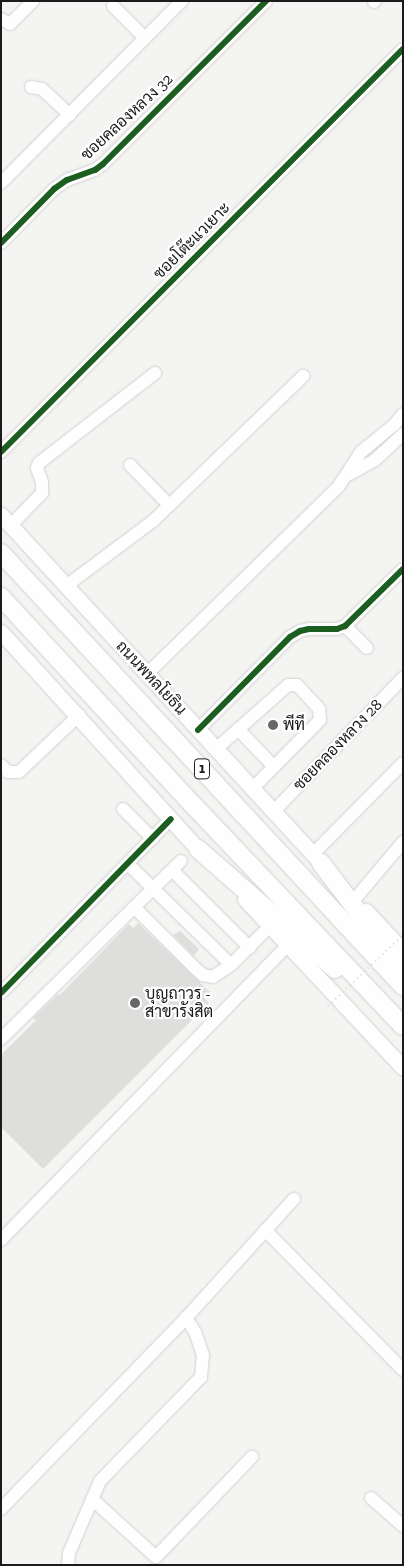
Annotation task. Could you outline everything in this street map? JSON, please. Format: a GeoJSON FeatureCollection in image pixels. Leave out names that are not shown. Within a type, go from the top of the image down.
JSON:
{"type":"FeatureCollection","features":[{"type":"Feature","properties":{"kind":"highway","name":"ถนนพหลโยธิน"},"geometry":{"type":"LineString","coordinates":[[1,552],[403,986]]}},
{"type":"Feature","properties":{"kind":"highway","name":"1"},"geometry":{"type":"LineString","coordinates":[[1,597],[195,807],[403,1027]]}},
{"type":"Feature","properties":{"kind":"highway"},"geometry":{"type":"LineString","coordinates":[[198,850],[403,1027]]}},
{"type":"Feature","properties":{"kind":"highway"},"geometry":{"type":"LineString","coordinates":[[317,858],[403,971]]}},
{"type":"Feature","properties":{"kind":"main road","name":"ถนนพหลโยธิน"},"geometry":{"type":"LineString","coordinates":[[6,520],[273,812],[403,950]]}},
{"type":"Feature","properties":{"kind":"main road"},"geometry":{"type":"LineString","coordinates":[[1,632],[79,715],[198,850],[403,1068]]}},
{"type":"Feature","properties":{"kind":"street"},"geometry":{"type":"LineString","coordinates":[[1,19],[10,24],[33,1]]}},
{"type":"Feature","properties":{"kind":"street"},"geometry":{"type":"LineString","coordinates":[[1,183],[182,1]]}},
{"type":"Feature","properties":{"kind":"street","name":"ซอยคลองหลวง 32"},"geometry":{"type":"LineString","coordinates":[[1,243],[54,190],[67,180],[95,170],[102,164],[266,1]]}},
{"type":"Feature","properties":{"kind":"street"},"geometry":{"type":"LineString","coordinates":[[113,6],[145,38]]}},
{"type":"Feature","properties":{"kind":"street","name":"ซอยโต๊ะแวเยาะ"},"geometry":{"type":"LineString","coordinates":[[1,452],[403,49]]}},
{"type":"Feature","properties":{"kind":"street"},"geometry":{"type":"LineString","coordinates":[[31,87],[42,89],[70,115]]}},
{"type":"Feature","properties":{"kind":"street"},"geometry":{"type":"LineString","coordinates":[[6,520],[42,493],[42,482],[37,468],[39,463],[155,373]]}},
{"type":"Feature","properties":{"kind":"street"},"geometry":{"type":"LineString","coordinates":[[66,586],[137,535],[303,376]]}},
{"type":"Feature","properties":{"kind":"street"},"geometry":{"type":"LineString","coordinates":[[348,476],[361,452],[395,424],[403,414]]}},
{"type":"Feature","properties":{"kind":"street"},"geometry":{"type":"LineString","coordinates":[[147,674],[205,620],[348,476],[375,460],[403,434]]}},
{"type":"Feature","properties":{"kind":"street"},"geometry":{"type":"LineString","coordinates":[[130,465],[169,505]]}},
{"type":"Feature","properties":{"kind":"street"},"geometry":{"type":"LineString","coordinates":[[198,730],[290,637],[300,631],[309,629],[337,629],[345,626],[403,569]]}},
{"type":"Feature","properties":{"kind":"street"},"geometry":{"type":"LineString","coordinates":[[345,626],[367,648]]}},
{"type":"Feature","properties":{"kind":"street","name":"ซอยคลองหลวง 28"},"geometry":{"type":"LineString","coordinates":[[273,812],[403,678]]}},
{"type":"Feature","properties":{"kind":"street"},"geometry":{"type":"LineString","coordinates":[[216,749],[288,685],[297,685],[319,709],[320,720],[252,789]]}},
{"type":"Feature","properties":{"kind":"street"},"geometry":{"type":"LineString","coordinates":[[1,766],[8,772],[19,772],[79,715]]}},
{"type":"Feature","properties":{"kind":"street"},"geometry":{"type":"LineString","coordinates":[[238,729],[274,767]]}},
{"type":"Feature","properties":{"kind":"street"},"geometry":{"type":"LineString","coordinates":[[317,858],[403,763]]}},
{"type":"Feature","properties":{"kind":"street"},"geometry":{"type":"LineString","coordinates":[[123,809],[152,839]]}},
{"type":"Feature","properties":{"kind":"street"},"geometry":{"type":"LineString","coordinates":[[1,993],[171,819]]}},
{"type":"Feature","properties":{"kind":"street"},"geometry":{"type":"LineString","coordinates":[[355,899],[403,842]]}},
{"type":"Feature","properties":{"kind":"street"},"geometry":{"type":"LineString","coordinates":[[128,864],[231,965]]}},
{"type":"Feature","properties":{"kind":"street"},"geometry":{"type":"LineString","coordinates":[[1,1039],[177,865],[250,948]]}},
{"type":"Feature","properties":{"kind":"street"},"geometry":{"type":"LineString","coordinates":[[134,907],[203,975],[213,977],[231,965],[250,948],[270,926]]}},
{"type":"Feature","properties":{"kind":"street"},"geometry":{"type":"LineString","coordinates":[[1,1240],[288,945]]}},
{"type":"Feature","properties":{"kind":"street"},"geometry":{"type":"LineString","coordinates":[[1,1509],[186,1318],[294,1199]]}},
{"type":"Feature","properties":{"kind":"street"},"geometry":{"type":"LineString","coordinates":[[265,1230],[403,1370]]}},
{"type":"Feature","properties":{"kind":"street"},"geometry":{"type":"LineString","coordinates":[[68,1565],[70,1553],[100,1481],[201,1377],[204,1355],[196,1332],[186,1318]]}},
{"type":"Feature","properties":{"kind":"street"},"geometry":{"type":"LineString","coordinates":[[92,1499],[156,1557],[252,1457]]}},
{"type":"Feature","properties":{"kind":"street"},"geometry":{"type":"LineString","coordinates":[[371,1498],[403,1526]]}},
{"type":"Feature","properties":{"kind":"path"},"geometry":{"type":"LineString","coordinates":[[328,1006],[403,935]]}},
{"type":"Feature","properties":{"kind":"building"},"geometry":{"type":"Polygon","coordinates":[[[138,923],[211,993],[205,999],[209,1003],[43,1169],[1,1127],[1,1055],[36,1020],[33,1018],[58,994],[59,996],[129,924],[133,928],[138,923]]]}},
{"type":"Feature","properties":{"kind":"building"},"geometry":{"type":"Polygon","coordinates":[[[180,931],[199,949],[194,956],[173,935],[180,931]]]}},
{"type":"Feature","properties":{"kind":"cycle path"},"geometry":{"type":"LineString","coordinates":[[1,243],[54,189],[67,180],[95,170],[103,164],[266,1]]}},
{"type":"Feature","properties":{"kind":"cycle path"},"geometry":{"type":"LineString","coordinates":[[1,452],[403,49]]}},
{"type":"Feature","properties":{"kind":"cycle path"},"geometry":{"type":"LineString","coordinates":[[198,730],[290,637],[300,631],[309,629],[337,629],[345,626],[403,569]]}},
{"type":"Feature","properties":{"kind":"cycle path"},"geometry":{"type":"LineString","coordinates":[[1,993],[171,819]]}},
{"type":"Feature","properties":{"kind":"place","name":"พีที"},"geometry":{"type":"Point","coordinates":[273,725]}},
{"type":"Feature","properties":{"kind":"place","name":"บุญถาวร - สาขารังสิต"},"geometry":{"type":"Point","coordinates":[135,1003]}}]}
